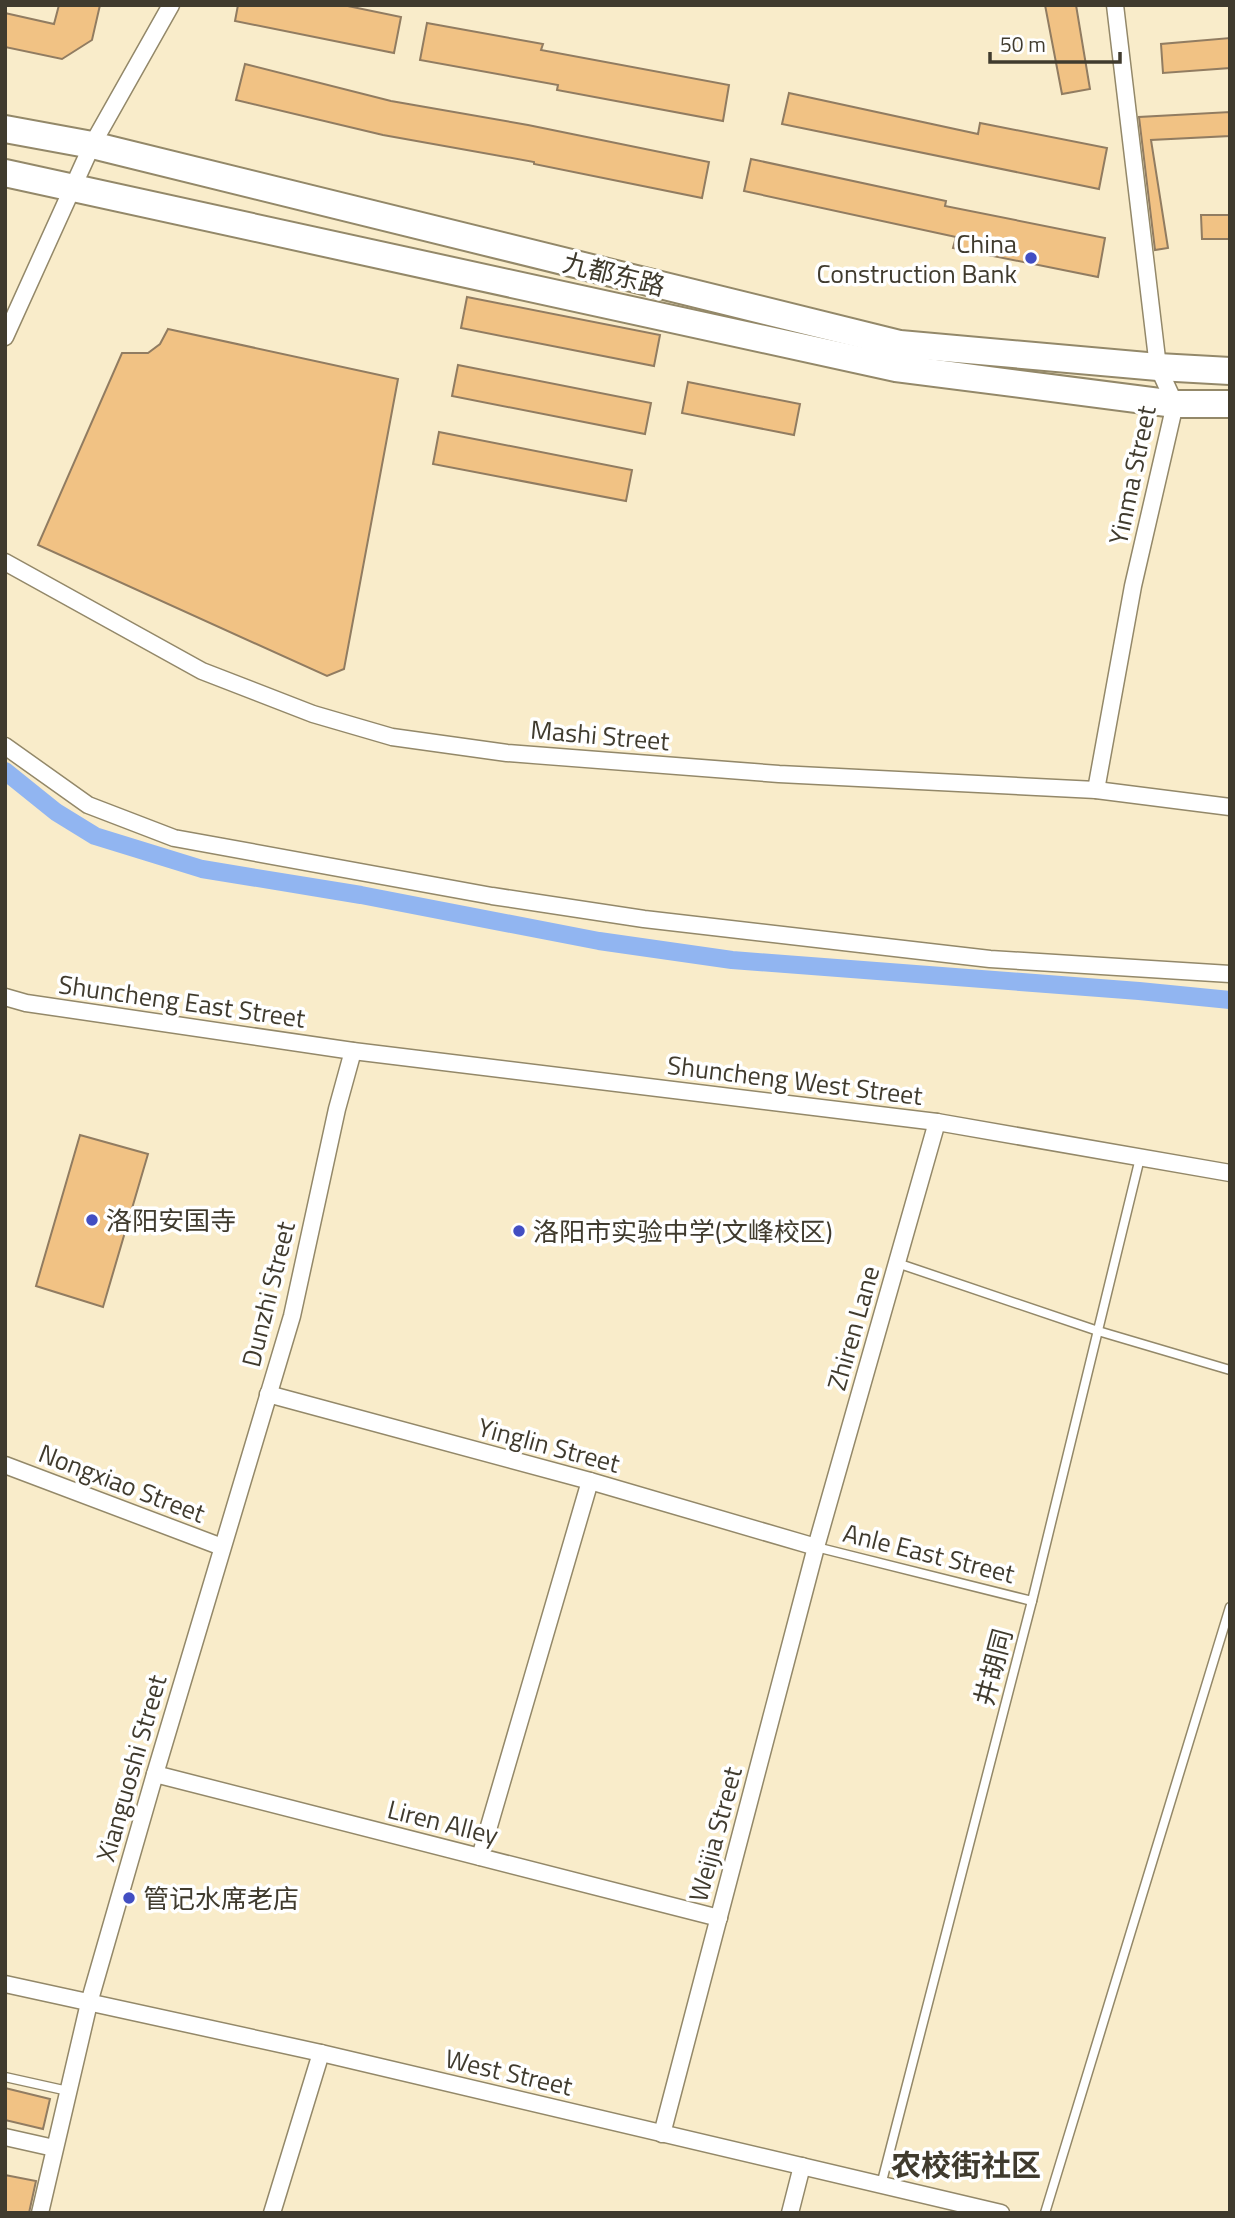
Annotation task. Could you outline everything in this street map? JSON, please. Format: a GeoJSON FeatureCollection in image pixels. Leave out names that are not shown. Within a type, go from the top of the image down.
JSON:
{"type":"FeatureCollection","features":[{"type":"Feature","properties":{"kind":"highway","name":"九都东路"},"geometry":{"type":"LineString","coordinates":[[5,130],[92,145],[900,344],[1230,371]]}},
{"type":"Feature","properties":{"kind":"highway","name":"九都东路"},"geometry":{"type":"LineString","coordinates":[[5,173],[896,368],[1175,404],[1230,404]]}},
{"type":"Feature","properties":{"kind":"street"},"geometry":{"type":"LineString","coordinates":[[5,337],[92,145],[171,5]]}},
{"type":"Feature","properties":{"kind":"street","name":"Yinma Street"},"geometry":{"type":"LineString","coordinates":[[1096,790],[1133,586],[1175,404],[1158,367],[1115,5]]}},
{"type":"Feature","properties":{"kind":"street","name":"Mashi Street"},"geometry":{"type":"LineString","coordinates":[[5,562],[202,671],[313,714],[392,737],[508,753],[779,774],[1096,790],[1230,807]]}},
{"type":"Feature","properties":{"kind":"street"},"geometry":{"type":"LineString","coordinates":[[5,746],[88,805],[174,838],[492,896],[644,919],[990,959],[1230,974]]}},
{"type":"Feature","properties":{"kind":"street","name":"Shuncheng East Street"},"geometry":{"type":"LineString","coordinates":[[5,997],[26,1003],[353,1051]]}},
{"type":"Feature","properties":{"kind":"street","name":"Shuncheng West Street"},"geometry":{"type":"LineString","coordinates":[[353,1051],[937,1122],[1230,1173]]}},
{"type":"Feature","properties":{"kind":"street","name":"Dunzhi Street"},"geometry":{"type":"LineString","coordinates":[[222,1547],[292,1316],[337,1109],[353,1051]]}},
{"type":"Feature","properties":{"kind":"street","name":"Zhiren Lane"},"geometry":{"type":"LineString","coordinates":[[816,1547],[937,1122]]}},
{"type":"Feature","properties":{"kind":"street","name":"Yinglin Street"},"geometry":{"type":"LineString","coordinates":[[268,1394],[590,1481],[816,1547]]}},
{"type":"Feature","properties":{"kind":"street","name":"Nongxiao Street"},"geometry":{"type":"LineString","coordinates":[[5,1465],[222,1547]]}},
{"type":"Feature","properties":{"kind":"street"},"geometry":{"type":"LineString","coordinates":[[480,1857],[590,1481]]}},
{"type":"Feature","properties":{"kind":"street","name":"Xianguoshi Street"},"geometry":{"type":"LineString","coordinates":[[40,2213],[89,2003],[222,1547]]}},
{"type":"Feature","properties":{"kind":"street","name":"Weijia Street"},"geometry":{"type":"LineString","coordinates":[[662,2134],[816,1547]]}},
{"type":"Feature","properties":{"kind":"street","name":"Liren Alley"},"geometry":{"type":"LineString","coordinates":[[155,1774],[719,1918]]}},
{"type":"Feature","properties":{"kind":"street","name":"West Street"},"geometry":{"type":"LineString","coordinates":[[5,1984],[321,2053],[1001,2213]]}},
{"type":"Feature","properties":{"kind":"street"},"geometry":{"type":"LineString","coordinates":[[272,2213],[321,2053]]}},
{"type":"Feature","properties":{"kind":"street"},"geometry":{"type":"LineString","coordinates":[[5,2137],[54,2148]]}},
{"type":"Feature","properties":{"kind":"street"},"geometry":{"type":"LineString","coordinates":[[790,2213],[802,2166]]}},
{"type":"Feature","properties":{"kind":"lane","name":"井胡同"},"geometry":{"type":"LineString","coordinates":[[881,2185],[1032,1601],[1140,1158]]}},
{"type":"Feature","properties":{"kind":"lane"},"geometry":{"type":"LineString","coordinates":[[897,1263],[1098,1331],[1230,1370]]}},
{"type":"Feature","properties":{"kind":"lane","name":"Anle East Street"},"geometry":{"type":"LineString","coordinates":[[816,1547],[1032,1601]]}},
{"type":"Feature","properties":{"kind":"lane"},"geometry":{"type":"LineString","coordinates":[[1045,2213],[1230,1607]]}},
{"type":"Feature","properties":{"kind":"lane"},"geometry":{"type":"LineString","coordinates":[[5,2077],[68,2091]]}},
{"type":"Feature","properties":{"kind":"building"},"geometry":{"type":"Polygon","coordinates":[[[59,5],[100,5],[92,40],[62,59],[5,47],[5,13],[54,24],[59,5]]]}},
{"type":"Feature","properties":{"kind":"building"},"geometry":{"type":"Polygon","coordinates":[[[238,5],[343,5],[401,17],[394,53],[235,21],[238,5]]]}},
{"type":"Feature","properties":{"kind":"building"},"geometry":{"type":"Polygon","coordinates":[[[1045,5],[1076,5],[1090,89],[1062,94],[1045,5]]]}},
{"type":"Feature","properties":{"kind":"building"},"geometry":{"type":"Polygon","coordinates":[[[427,23],[543,44],[541,50],[729,85],[723,121],[557,90],[558,85],[420,60],[427,23]]]}},
{"type":"Feature","properties":{"kind":"building"},"geometry":{"type":"Polygon","coordinates":[[[1230,38],[1230,68],[1163,73],[1161,44],[1230,38]]]}},
{"type":"Feature","properties":{"kind":"building"},"geometry":{"type":"Polygon","coordinates":[[[245,64],[391,101],[528,125],[709,162],[702,198],[534,162],[383,135],[236,100],[245,64]]]}},
{"type":"Feature","properties":{"kind":"building"},"geometry":{"type":"Polygon","coordinates":[[[789,93],[978,134],[980,123],[1107,148],[1099,189],[782,124],[789,93]]]}},
{"type":"Feature","properties":{"kind":"building"},"geometry":{"type":"Polygon","coordinates":[[[1230,112],[1230,136],[1151,140],[1168,248],[1155,250],[1139,117],[1230,112]]]}},
{"type":"Feature","properties":{"kind":"building"},"geometry":{"type":"Polygon","coordinates":[[[751,159],[946,201],[945,206],[1105,238],[1098,277],[953,248],[956,237],[744,191],[751,159]]]}},
{"type":"Feature","properties":{"kind":"building"},"geometry":{"type":"Polygon","coordinates":[[[1201,215],[1230,215],[1230,239],[1202,239],[1201,215]]]}},
{"type":"Feature","properties":{"kind":"building"},"geometry":{"type":"Polygon","coordinates":[[[467,297],[660,335],[654,366],[461,328],[467,297]]]}},
{"type":"Feature","properties":{"kind":"building"},"geometry":{"type":"Polygon","coordinates":[[[168,329],[398,379],[344,669],[327,676],[38,545],[122,353],[148,353],[160,344],[168,329]]]}},
{"type":"Feature","properties":{"kind":"building"},"geometry":{"type":"Polygon","coordinates":[[[458,365],[651,403],[645,434],[452,396],[458,365]]]}},
{"type":"Feature","properties":{"kind":"building"},"geometry":{"type":"Polygon","coordinates":[[[688,382],[800,404],[794,435],[682,413],[688,382]]]}},
{"type":"Feature","properties":{"kind":"building"},"geometry":{"type":"Polygon","coordinates":[[[439,432],[632,470],[626,501],[433,464],[439,432]]]}},
{"type":"Feature","properties":{"kind":"building","name":"洛阳安国寺"},"geometry":{"type":"Polygon","coordinates":[[[80,1135],[148,1154],[103,1307],[36,1286],[80,1135]]]}},
{"type":"Feature","properties":{"kind":"building"},"geometry":{"type":"Polygon","coordinates":[[[5,2088],[50,2099],[43,2129],[5,2120],[5,2088]]]}},
{"type":"Feature","properties":{"kind":"building"},"geometry":{"type":"Polygon","coordinates":[[[5,2175],[36,2181],[29,2213],[5,2213],[5,2175]]]}},
{"type":"Feature","properties":{"kind":"waterway"},"geometry":{"type":"LineString","coordinates":[[5,771],[56,812],[95,836],[202,869],[361,895],[599,941],[732,960],[1230,1000]]}},
{"type":"Feature","properties":{"kind":"place","name":"China Construction Bank"},"geometry":{"type":"Point","coordinates":[1031,258]}},
{"type":"Feature","properties":{"kind":"place","name":"洛阳安国寺"},"geometry":{"type":"Point","coordinates":[92,1220]}},
{"type":"Feature","properties":{"kind":"place","name":"洛阳市实验中学(文峰校区)"},"geometry":{"type":"Point","coordinates":[519,1231]}},
{"type":"Feature","properties":{"kind":"place","name":"管记水席老店"},"geometry":{"type":"Point","coordinates":[129,1898]}},
{"type":"Feature","properties":{"kind":"district","name":"农校街社区"},"geometry":{"type":"Point","coordinates":[966,2165]}}]}
